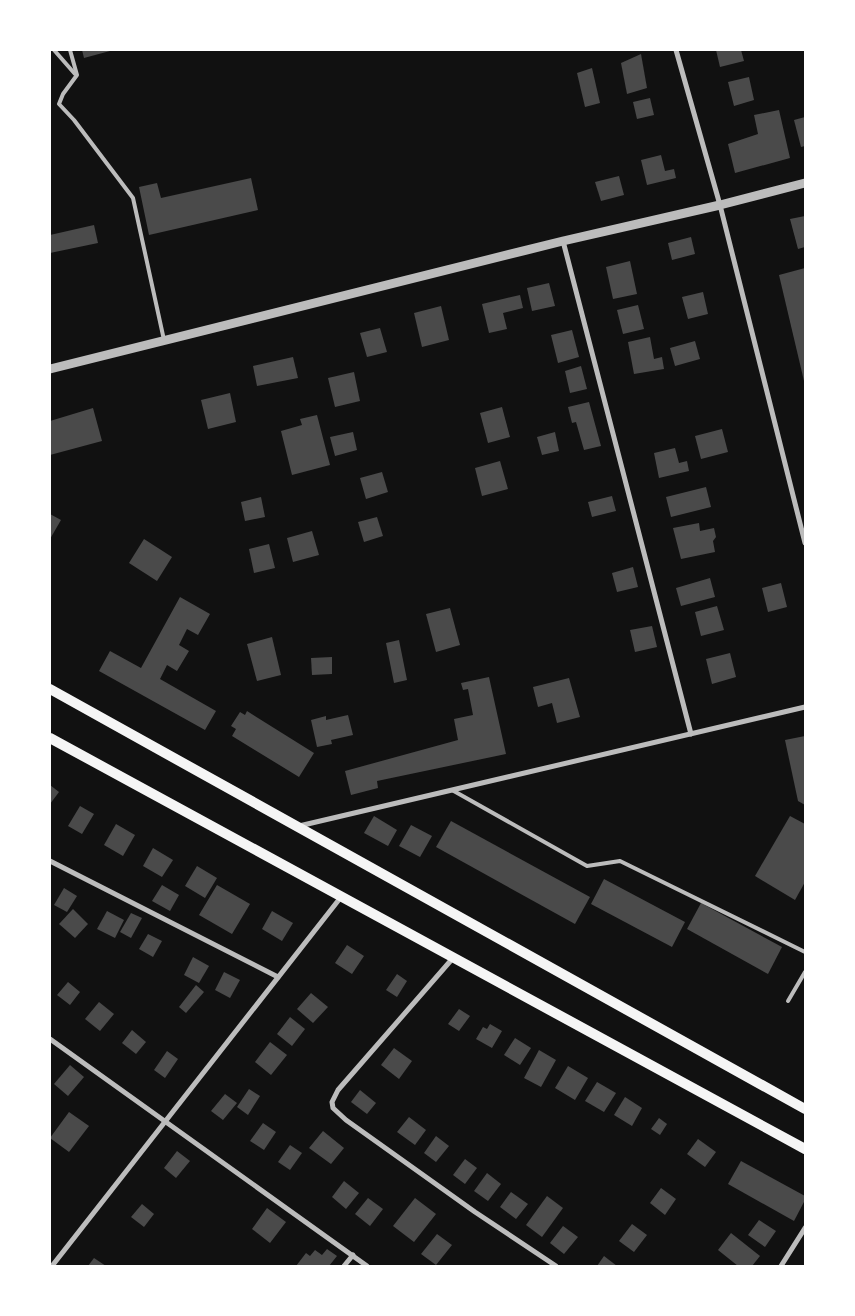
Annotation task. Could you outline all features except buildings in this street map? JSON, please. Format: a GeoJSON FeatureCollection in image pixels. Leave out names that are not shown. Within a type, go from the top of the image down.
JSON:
{"type":"FeatureCollection","features":[{"type":"Feature","properties":{"kind":"main road"},"geometry":{"type":"LineString","coordinates":[[50,689],[805,1109]]}},
{"type":"Feature","properties":{"kind":"main road"},"geometry":{"type":"LineString","coordinates":[[50,738],[805,1149]]}},
{"type":"Feature","properties":{"kind":"street"},"geometry":{"type":"LineString","coordinates":[[676,50],[720,205],[805,543]]}},
{"type":"Feature","properties":{"kind":"street"},"geometry":{"type":"LineString","coordinates":[[50,369],[563,241],[720,205],[805,183]]}},
{"type":"Feature","properties":{"kind":"street"},"geometry":{"type":"LineString","coordinates":[[563,241],[691,734]]}},
{"type":"Feature","properties":{"kind":"street"},"geometry":{"type":"LineString","coordinates":[[297,826],[805,707]]}},
{"type":"Feature","properties":{"kind":"street"},"geometry":{"type":"LineString","coordinates":[[50,861],[278,977]]}},
{"type":"Feature","properties":{"kind":"street"},"geometry":{"type":"LineString","coordinates":[[52,1263],[341,897]]}},
{"type":"Feature","properties":{"kind":"street"},"geometry":{"type":"LineString","coordinates":[[453,958],[338,1090],[332,1102],[333,1108],[346,1120],[475,1212],[556,1266]]}},
{"type":"Feature","properties":{"kind":"street"},"geometry":{"type":"LineString","coordinates":[[50,1039],[367,1266]]}},
{"type":"Feature","properties":{"kind":"street"},"geometry":{"type":"LineString","coordinates":[[781,1266],[805,1228]]}},
{"type":"Feature","properties":{"kind":"street"},"geometry":{"type":"LineString","coordinates":[[344,1266],[352,1255]]}},
{"type":"Feature","properties":{"kind":"lane"},"geometry":{"type":"LineString","coordinates":[[54,50],[77,75]]}},
{"type":"Feature","properties":{"kind":"lane"},"geometry":{"type":"LineString","coordinates":[[70,50],[77,75]]}},
{"type":"Feature","properties":{"kind":"lane"},"geometry":{"type":"LineString","coordinates":[[77,75],[63,94],[59,104],[74,120],[133,198],[164,341]]}},
{"type":"Feature","properties":{"kind":"lane"},"geometry":{"type":"LineString","coordinates":[[452,790],[587,866],[620,861],[805,952]]}},
{"type":"Feature","properties":{"kind":"lane"},"geometry":{"type":"LineString","coordinates":[[788,1001],[805,972]]}}]}
